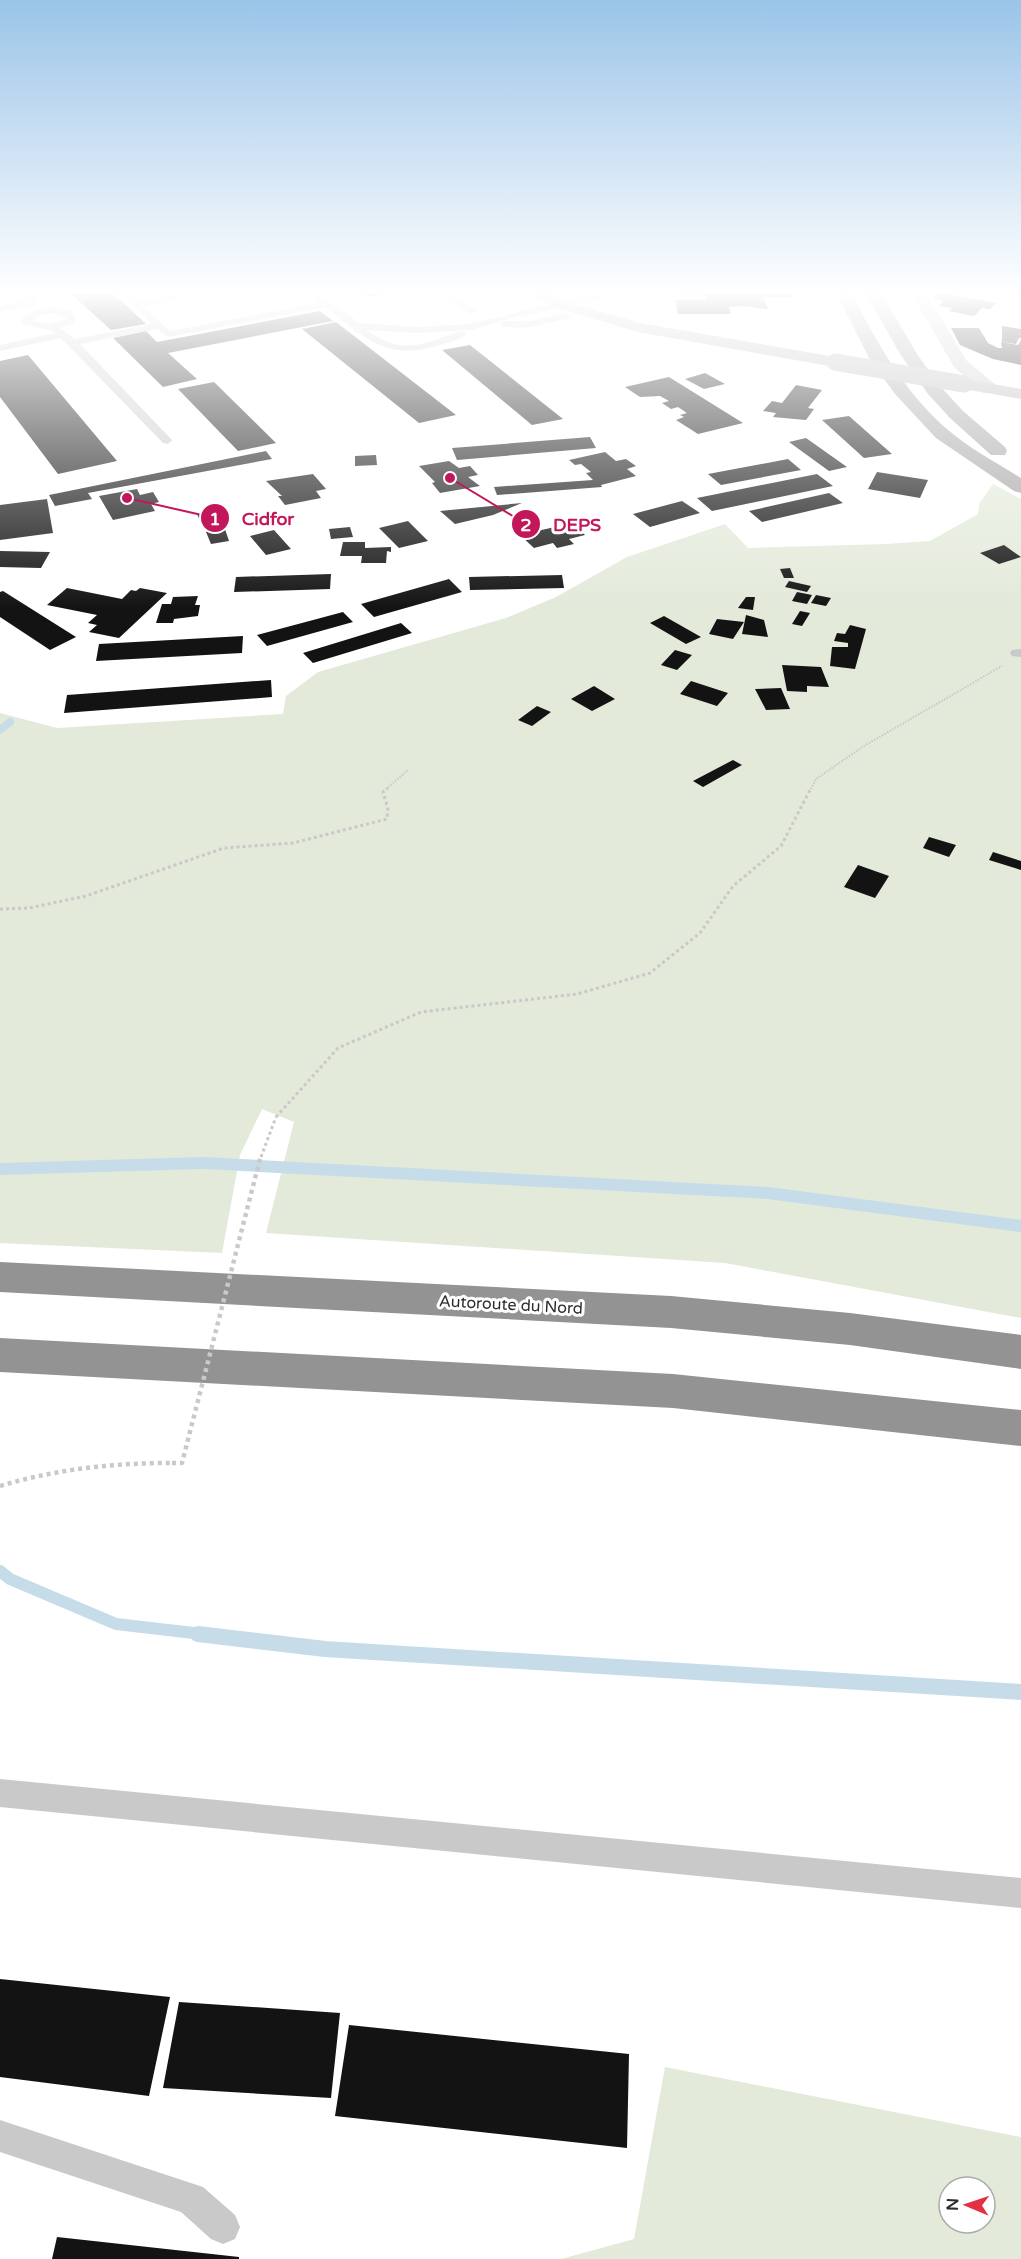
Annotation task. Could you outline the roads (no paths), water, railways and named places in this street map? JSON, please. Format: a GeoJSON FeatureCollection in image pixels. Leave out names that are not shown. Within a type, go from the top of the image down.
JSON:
{"type":"FeatureCollection","features":[{"type":"Feature","properties":{"kind":"highway","name":"Autoroute du Nord"},"geometry":{"type":"LineString","coordinates":[[0,1277],[671,1312],[850,1329],[1021,1352]]}},
{"type":"Feature","properties":{"kind":"highway"},"geometry":{"type":"LineString","coordinates":[[0,1355],[674,1391],[1021,1428]]}},
{"type":"Feature","properties":{"kind":"main road"},"geometry":{"type":"LineString","coordinates":[[907,396],[942,434],[1021,487]]}},
{"type":"Feature","properties":{"kind":"main road"},"geometry":{"type":"LineString","coordinates":[[940,396],[965,423],[1021,468]]}},
{"type":"Feature","properties":{"kind":"lane"},"geometry":{"type":"LineString","coordinates":[[124,396],[166,441]]}},
{"type":"Feature","properties":{"kind":"lane"},"geometry":{"type":"LineString","coordinates":[[0,1793],[1021,1893]]}},
{"type":"Feature","properties":{"kind":"lane"},"geometry":{"type":"LineString","coordinates":[[0,2136],[190,2199],[223,2227]]}},
{"type":"Feature","properties":{"kind":"waterway"},"geometry":{"type":"LineString","coordinates":[[0,730],[10,722]]}},
{"type":"Feature","properties":{"kind":"waterway"},"geometry":{"type":"LineString","coordinates":[[0,1169],[203,1163],[768,1193],[1021,1226]]}},
{"type":"Feature","properties":{"kind":"waterway"},"geometry":{"type":"LineString","coordinates":[[0,1571],[10,1579],[116,1624],[211,1635]]}},
{"type":"Feature","properties":{"kind":"waterway"},"geometry":{"type":"LineString","coordinates":[[198,1634],[325,1649],[1021,1692]]}},
{"type":"Feature","properties":{"kind":"place","name":"DEPS"},"geometry":{"type":"Point","coordinates":[450,478]}},
{"type":"Feature","properties":{"kind":"place","name":"Cidfor"},"geometry":{"type":"Point","coordinates":[127,498]}}]}
